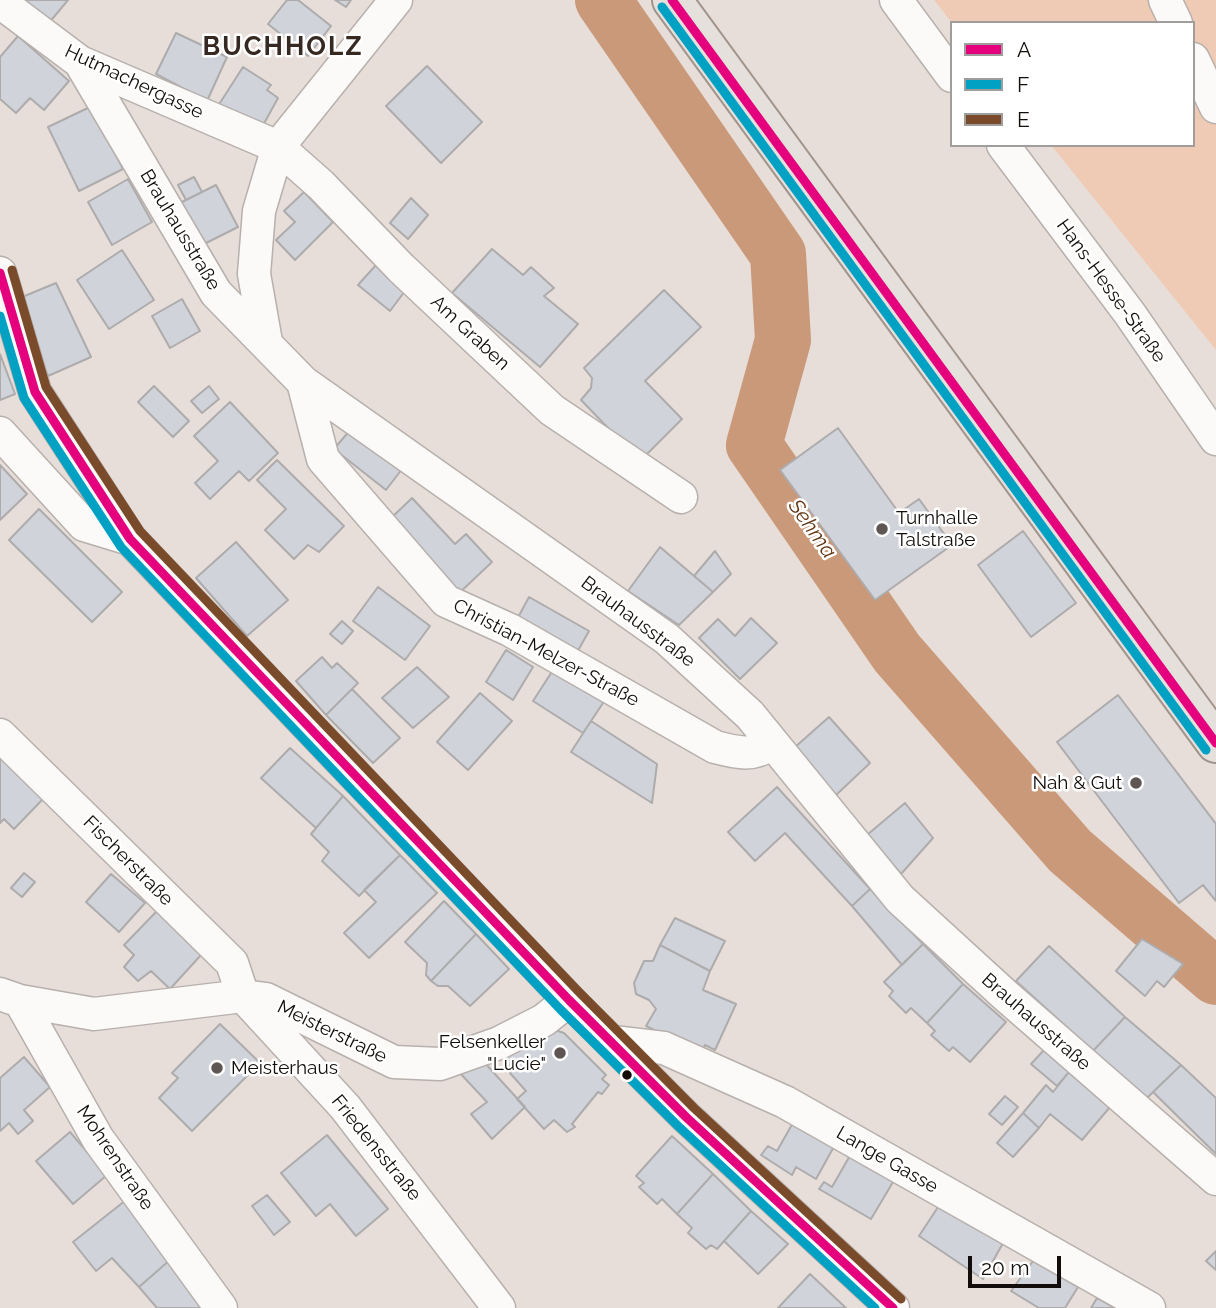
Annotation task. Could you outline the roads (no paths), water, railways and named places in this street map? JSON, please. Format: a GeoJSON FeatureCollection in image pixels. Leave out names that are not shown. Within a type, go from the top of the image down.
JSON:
{"type":"FeatureCollection","features":[{"type":"Feature","properties":{"kind":"main road"},"geometry":{"type":"LineString","coordinates":[[671,0],[1216,743]]}},
{"type":"Feature","properties":{"kind":"street"},"geometry":{"type":"LineString","coordinates":[[266,342],[254,274],[260,211],[278,147],[396,0]]}},
{"type":"Feature","properties":{"kind":"street"},"geometry":{"type":"LineString","coordinates":[[896,0],[950,73]]}},
{"type":"Feature","properties":{"kind":"street"},"geometry":{"type":"LineString","coordinates":[[1165,0],[1174,21]]}},
{"type":"Feature","properties":{"kind":"street","name":"Hutmachergasse"},"geometry":{"type":"LineString","coordinates":[[0,2],[80,62],[278,147]]}},
{"type":"Feature","properties":{"kind":"street","name":"Brauhausstraße"},"geometry":{"type":"LineString","coordinates":[[80,62],[216,293],[303,382],[667,639],[750,715],[900,899],[1005,995],[1216,1178]]}},
{"type":"Feature","properties":{"kind":"street"},"geometry":{"type":"LineString","coordinates":[[1195,64],[1216,107]]}},
{"type":"Feature","properties":{"kind":"street","name":"Am Graben"},"geometry":{"type":"LineString","coordinates":[[278,147],[321,185],[401,268],[552,410],[681,497]]}},
{"type":"Feature","properties":{"kind":"street","name":"Hans-Hesse-Straße"},"geometry":{"type":"LineString","coordinates":[[1005,147],[1130,314],[1216,439]]}},
{"type":"Feature","properties":{"kind":"street"},"geometry":{"type":"LineString","coordinates":[[0,273],[35,392],[130,539],[569,1000],[686,1117],[893,1308]]}},
{"type":"Feature","properties":{"kind":"street","name":"Christian-Melzer-Straße"},"geometry":{"type":"LineString","coordinates":[[303,382],[323,458],[446,601],[510,630],[715,747],[738,754],[759,753],[772,743]]}},
{"type":"Feature","properties":{"kind":"street"},"geometry":{"type":"LineString","coordinates":[[0,433],[84,525],[130,539]]}},
{"type":"Feature","properties":{"kind":"street","name":"Fischerstraße"},"geometry":{"type":"LineString","coordinates":[[0,735],[232,963],[243,996]]}},
{"type":"Feature","properties":{"kind":"street","name":"Meisterstraße"},"geometry":{"type":"LineString","coordinates":[[10,998],[94,1014],[243,996],[265,999],[394,1062],[440,1063],[499,1043],[544,1020],[569,1000]]}},
{"type":"Feature","properties":{"kind":"street","name":"Friedensstraße"},"geometry":{"type":"LineString","coordinates":[[243,996],[345,1107],[499,1308]]}},
{"type":"Feature","properties":{"kind":"street","name":"Mohrenstraße"},"geometry":{"type":"LineString","coordinates":[[10,998],[98,1139],[221,1308]]}},
{"type":"Feature","properties":{"kind":"street","name":"Lange Gasse"},"geometry":{"type":"LineString","coordinates":[[613,1042],[664,1048],[785,1102],[1149,1308]]}},
{"type":"Feature","properties":{"kind":"waterway","name":"Sehma"},"geometry":{"type":"LineString","coordinates":[[603,0],[778,254],[783,340],[754,445],[897,653],[1070,851],[1216,977]]}},
{"type":"Feature","properties":{"kind":"place","name":"Turnhalle Talstraße"},"geometry":{"type":"Point","coordinates":[882,529]}},
{"type":"Feature","properties":{"kind":"place","name":"Nah & Gut"},"geometry":{"type":"Point","coordinates":[1136,783]}},
{"type":"Feature","properties":{"kind":"place","name":"Felsenkeller \"Lucie\""},"geometry":{"type":"Point","coordinates":[560,1053]}},
{"type":"Feature","properties":{"kind":"place","name":"Meisterhaus"},"geometry":{"type":"Point","coordinates":[217,1068]}},
{"type":"Feature","properties":{"kind":"district","name":"BUCHHOLZ"},"geometry":{"type":"Point","coordinates":[283,47]}}]}
